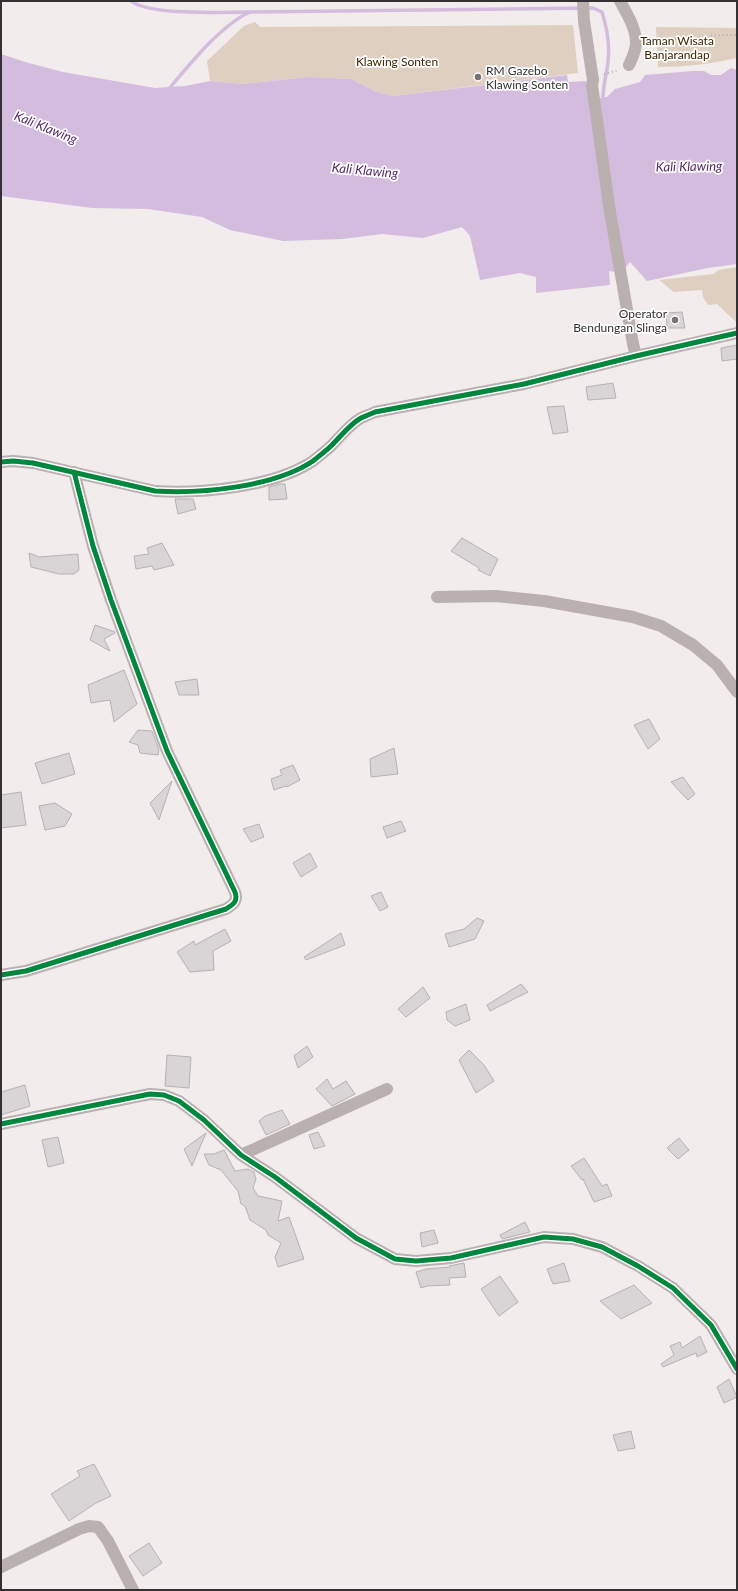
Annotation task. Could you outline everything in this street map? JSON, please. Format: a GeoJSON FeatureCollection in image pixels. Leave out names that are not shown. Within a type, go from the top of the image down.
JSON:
{"type":"FeatureCollection","features":[{"type":"Feature","properties":{"kind":"street"},"geometry":{"type":"LineString","coordinates":[[583,1],[584,21],[593,80],[592,85],[610,212],[634,350]]}},
{"type":"Feature","properties":{"kind":"street"},"geometry":{"type":"LineString","coordinates":[[620,1],[630,19],[636,43],[629,65]]}},
{"type":"Feature","properties":{"kind":"street"},"geometry":{"type":"LineString","coordinates":[[1,462],[14,461],[33,463],[155,491],[175,492],[208,490],[258,483],[290,473],[312,461],[330,447],[360,418],[375,412],[524,384],[634,350],[737,332]]}},
{"type":"Feature","properties":{"kind":"street"},"geometry":{"type":"LineString","coordinates":[[1,975],[26,971],[208,915],[226,909],[234,904],[237,898],[167,750],[111,600],[93,546],[74,472]]}},
{"type":"Feature","properties":{"kind":"street"},"geometry":{"type":"LineString","coordinates":[[437,597],[496,596],[544,601],[633,617],[661,626],[693,645],[717,665],[737,692]]}},
{"type":"Feature","properties":{"kind":"street"},"geometry":{"type":"LineString","coordinates":[[241,1155],[387,1089]]}},
{"type":"Feature","properties":{"kind":"street"},"geometry":{"type":"LineString","coordinates":[[1,1124],[150,1094],[164,1095],[179,1101],[204,1120],[241,1155],[275,1177],[356,1238],[395,1259],[416,1261],[451,1258],[544,1237],[573,1239],[602,1247],[638,1266],[673,1288],[711,1325],[737,1369]]}},
{"type":"Feature","properties":{"kind":"street"},"geometry":{"type":"LineString","coordinates":[[1,1567],[79,1529],[89,1526],[98,1527],[108,1541],[133,1590]]}},
{"type":"Feature","properties":{"kind":"path"},"geometry":{"type":"LineString","coordinates":[[636,43],[721,35],[737,35]]}},
{"type":"Feature","properties":{"kind":"path"},"geometry":{"type":"LineString","coordinates":[[593,80],[596,76],[624,68],[629,65]]}},
{"type":"Feature","properties":{"kind":"green space","name":"Klawing Sonten"},"geometry":{"type":"Polygon","coordinates":[[[255,22],[260,27],[573,25],[578,73],[393,96],[377,92],[351,79],[309,77],[243,84],[210,81],[207,61],[244,26],[255,22]]]}},
{"type":"Feature","properties":{"kind":"green space","name":"Taman Wisata Banjarandap"},"geometry":{"type":"Polygon","coordinates":[[[656,27],[737,28],[737,58],[698,65],[658,67],[656,27]]]}},
{"type":"Feature","properties":{"kind":"green space"},"geometry":{"type":"Polygon","coordinates":[[[737,267],[737,323],[717,304],[708,305],[703,297],[702,290],[674,292],[659,280],[713,274],[719,270],[737,267]]]}},
{"type":"Feature","properties":{"kind":"water","name":"Kali Klawing"},"geometry":{"type":"Polygon","coordinates":[[[1,54],[63,72],[155,88],[185,86],[210,81],[243,84],[309,77],[351,79],[377,92],[393,96],[567,75],[568,82],[586,81],[589,100],[607,97],[615,89],[640,82],[645,75],[704,71],[711,75],[721,75],[731,68],[737,70],[737,264],[708,268],[647,281],[630,262],[621,273],[609,271],[610,285],[536,293],[536,277],[520,273],[480,280],[470,236],[462,227],[423,238],[382,234],[342,239],[283,241],[230,230],[202,217],[148,209],[92,208],[1,196],[1,54]]]}},
{"type":"Feature","properties":{"kind":"building","name":"Operator Bendungan Slinga"},"geometry":{"type":"Polygon","coordinates":[[[682,312],[685,328],[667,328],[666,313],[682,312]]]}},
{"type":"Feature","properties":{"kind":"building"},"geometry":{"type":"Polygon","coordinates":[[[737,345],[737,359],[722,361],[721,348],[737,345]]]}},
{"type":"Feature","properties":{"kind":"building"},"geometry":{"type":"Polygon","coordinates":[[[613,383],[616,398],[588,400],[586,387],[613,383]]]}},
{"type":"Feature","properties":{"kind":"building"},"geometry":{"type":"Polygon","coordinates":[[[564,406],[568,432],[553,434],[547,407],[564,406]]]}},
{"type":"Feature","properties":{"kind":"building"},"geometry":{"type":"Polygon","coordinates":[[[285,484],[287,499],[269,500],[269,487],[285,484]]]}},
{"type":"Feature","properties":{"kind":"building"},"geometry":{"type":"Polygon","coordinates":[[[175,499],[193,499],[196,509],[178,514],[175,499]]]}},
{"type":"Feature","properties":{"kind":"building"},"geometry":{"type":"Polygon","coordinates":[[[462,538],[498,559],[490,576],[478,570],[479,568],[451,551],[462,538]]]}},
{"type":"Feature","properties":{"kind":"building"},"geometry":{"type":"Polygon","coordinates":[[[162,543],[174,565],[154,570],[152,566],[136,569],[134,556],[149,554],[147,548],[162,543]]]}},
{"type":"Feature","properties":{"kind":"building"},"geometry":{"type":"Polygon","coordinates":[[[29,553],[39,557],[78,554],[79,570],[74,574],[59,574],[31,567],[29,553]]]}},
{"type":"Feature","properties":{"kind":"building"},"geometry":{"type":"Polygon","coordinates":[[[95,625],[115,632],[104,639],[110,651],[90,640],[95,625]]]}},
{"type":"Feature","properties":{"kind":"building"},"geometry":{"type":"Polygon","coordinates":[[[124,670],[137,704],[114,722],[110,700],[91,703],[88,685],[124,670]]]}},
{"type":"Feature","properties":{"kind":"building"},"geometry":{"type":"Polygon","coordinates":[[[197,679],[199,695],[179,695],[175,682],[197,679]]]}},
{"type":"Feature","properties":{"kind":"building"},"geometry":{"type":"Polygon","coordinates":[[[649,719],[660,739],[648,749],[634,725],[649,719]]]}},
{"type":"Feature","properties":{"kind":"building"},"geometry":{"type":"Polygon","coordinates":[[[138,730],[152,731],[159,750],[158,755],[140,753],[138,745],[129,742],[138,730]]]}},
{"type":"Feature","properties":{"kind":"building"},"geometry":{"type":"Polygon","coordinates":[[[394,748],[398,774],[371,777],[370,759],[394,748]]]}},
{"type":"Feature","properties":{"kind":"building"},"geometry":{"type":"Polygon","coordinates":[[[69,753],[75,774],[42,784],[35,763],[69,753]]]}},
{"type":"Feature","properties":{"kind":"building"},"geometry":{"type":"Polygon","coordinates":[[[293,765],[300,780],[287,787],[274,790],[271,779],[282,775],[280,770],[293,765]]]}},
{"type":"Feature","properties":{"kind":"building"},"geometry":{"type":"Polygon","coordinates":[[[683,777],[695,794],[688,800],[671,782],[683,777]]]}},
{"type":"Feature","properties":{"kind":"building"},"geometry":{"type":"Polygon","coordinates":[[[172,781],[159,820],[150,803],[172,781]]]}},
{"type":"Feature","properties":{"kind":"building"},"geometry":{"type":"Polygon","coordinates":[[[21,792],[26,825],[1,828],[1,795],[21,792]]]}},
{"type":"Feature","properties":{"kind":"building"},"geometry":{"type":"Polygon","coordinates":[[[55,803],[72,814],[65,826],[45,830],[39,806],[55,803]]]}},
{"type":"Feature","properties":{"kind":"building"},"geometry":{"type":"Polygon","coordinates":[[[401,821],[406,831],[387,838],[383,827],[401,821]]]}},
{"type":"Feature","properties":{"kind":"building"},"geometry":{"type":"Polygon","coordinates":[[[259,824],[264,837],[251,842],[243,829],[259,824]]]}},
{"type":"Feature","properties":{"kind":"building"},"geometry":{"type":"Polygon","coordinates":[[[310,853],[317,867],[301,877],[293,863],[310,853]]]}},
{"type":"Feature","properties":{"kind":"building"},"geometry":{"type":"Polygon","coordinates":[[[381,892],[388,907],[380,911],[371,896],[381,892]]]}},
{"type":"Feature","properties":{"kind":"building"},"geometry":{"type":"Polygon","coordinates":[[[477,918],[484,921],[475,939],[449,947],[445,934],[464,929],[477,918]]]}},
{"type":"Feature","properties":{"kind":"building"},"geometry":{"type":"Polygon","coordinates":[[[225,929],[231,941],[213,951],[214,970],[190,972],[177,952],[194,941],[195,945],[225,929]]]}},
{"type":"Feature","properties":{"kind":"building"},"geometry":{"type":"Polygon","coordinates":[[[341,933],[345,945],[306,960],[304,957],[341,933]]]}},
{"type":"Feature","properties":{"kind":"building"},"geometry":{"type":"Polygon","coordinates":[[[521,984],[528,992],[490,1011],[487,1005],[521,984]]]}},
{"type":"Feature","properties":{"kind":"building"},"geometry":{"type":"Polygon","coordinates":[[[423,987],[430,998],[406,1017],[398,1009],[423,987]]]}},
{"type":"Feature","properties":{"kind":"building"},"geometry":{"type":"Polygon","coordinates":[[[466,1004],[470,1020],[455,1026],[447,1020],[446,1012],[466,1004]]]}},
{"type":"Feature","properties":{"kind":"building"},"geometry":{"type":"Polygon","coordinates":[[[307,1046],[313,1057],[298,1068],[294,1056],[307,1046]]]}},
{"type":"Feature","properties":{"kind":"building"},"geometry":{"type":"Polygon","coordinates":[[[469,1050],[484,1065],[494,1081],[476,1093],[459,1060],[469,1050]]]}},
{"type":"Feature","properties":{"kind":"building"},"geometry":{"type":"Polygon","coordinates":[[[167,1055],[191,1057],[189,1088],[165,1086],[167,1055]]]}},
{"type":"Feature","properties":{"kind":"building"},"geometry":{"type":"Polygon","coordinates":[[[327,1079],[333,1089],[346,1081],[355,1094],[332,1106],[316,1089],[327,1079]]]}},
{"type":"Feature","properties":{"kind":"building"},"geometry":{"type":"Polygon","coordinates":[[[25,1085],[30,1106],[1,1115],[1,1092],[25,1085]]]}},
{"type":"Feature","properties":{"kind":"building"},"geometry":{"type":"Polygon","coordinates":[[[282,1110],[290,1124],[266,1135],[259,1121],[265,1116],[282,1110]]]}},
{"type":"Feature","properties":{"kind":"building"},"geometry":{"type":"Polygon","coordinates":[[[318,1132],[325,1146],[314,1149],[309,1135],[318,1132]]]}},
{"type":"Feature","properties":{"kind":"building"},"geometry":{"type":"Polygon","coordinates":[[[206,1133],[192,1166],[184,1149],[206,1133]]]}},
{"type":"Feature","properties":{"kind":"building"},"geometry":{"type":"Polygon","coordinates":[[[58,1137],[64,1163],[48,1167],[42,1140],[58,1137]]]}},
{"type":"Feature","properties":{"kind":"building"},"geometry":{"type":"Polygon","coordinates":[[[679,1138],[689,1150],[678,1159],[667,1148],[679,1138]]]}},
{"type":"Feature","properties":{"kind":"building"},"geometry":{"type":"Polygon","coordinates":[[[224,1150],[235,1171],[248,1169],[254,1172],[256,1179],[253,1188],[258,1196],[282,1201],[278,1221],[289,1217],[304,1259],[278,1267],[275,1257],[281,1243],[268,1235],[266,1230],[250,1220],[245,1206],[241,1204],[238,1191],[221,1170],[209,1165],[204,1154],[214,1154],[224,1150]]]}},
{"type":"Feature","properties":{"kind":"building"},"geometry":{"type":"Polygon","coordinates":[[[584,1158],[602,1186],[607,1184],[612,1196],[594,1202],[583,1179],[582,1180],[571,1166],[584,1158]]]}},
{"type":"Feature","properties":{"kind":"building"},"geometry":{"type":"Polygon","coordinates":[[[525,1222],[530,1232],[502,1239],[500,1235],[525,1222]]]}},
{"type":"Feature","properties":{"kind":"building"},"geometry":{"type":"Polygon","coordinates":[[[434,1230],[438,1243],[422,1247],[420,1233],[434,1230]]]}},
{"type":"Feature","properties":{"kind":"building"},"geometry":{"type":"Polygon","coordinates":[[[464,1263],[466,1277],[449,1278],[450,1285],[427,1286],[421,1288],[416,1272],[426,1269],[450,1267],[449,1266],[464,1263]]]}},
{"type":"Feature","properties":{"kind":"building"},"geometry":{"type":"Polygon","coordinates":[[[564,1263],[570,1281],[553,1284],[547,1269],[564,1263]]]}},
{"type":"Feature","properties":{"kind":"building"},"geometry":{"type":"Polygon","coordinates":[[[500,1276],[518,1302],[499,1316],[481,1289],[500,1276]]]}},
{"type":"Feature","properties":{"kind":"building"},"geometry":{"type":"Polygon","coordinates":[[[634,1285],[652,1303],[621,1319],[600,1301],[634,1285]]]}},
{"type":"Feature","properties":{"kind":"building"},"geometry":{"type":"Polygon","coordinates":[[[700,1336],[707,1352],[697,1357],[696,1353],[663,1367],[661,1364],[674,1355],[670,1346],[680,1342],[682,1348],[700,1336]]]}},
{"type":"Feature","properties":{"kind":"building"},"geometry":{"type":"Polygon","coordinates":[[[729,1379],[737,1397],[724,1403],[717,1387],[729,1379]]]}},
{"type":"Feature","properties":{"kind":"building"},"geometry":{"type":"Polygon","coordinates":[[[631,1431],[635,1448],[618,1451],[613,1435],[631,1431]]]}},
{"type":"Feature","properties":{"kind":"building"},"geometry":{"type":"Polygon","coordinates":[[[94,1464],[111,1496],[96,1503],[69,1521],[51,1494],[80,1476],[77,1471],[94,1464]]]}},
{"type":"Feature","properties":{"kind":"building"},"geometry":{"type":"Polygon","coordinates":[[[149,1543],[162,1563],[143,1576],[129,1556],[149,1543]]]}},
{"type":"Feature","properties":{"kind":"waterway"},"geometry":{"type":"LineString","coordinates":[[131,1],[140,6],[170,11],[249,12]]}},
{"type":"Feature","properties":{"kind":"waterway"},"geometry":{"type":"LineString","coordinates":[[168,90],[206,46],[228,26],[250,12],[593,8],[602,12],[607,30],[609,55],[603,91],[603,101]]}},
{"type":"Feature","properties":{"kind":"cycle path"},"geometry":{"type":"LineString","coordinates":[[1,462],[13,461],[33,463],[155,491],[173,492],[215,490],[237,487],[258,483],[297,470],[313,461],[357,421],[375,412],[524,384],[737,333]]}},
{"type":"Feature","properties":{"kind":"cycle path"},"geometry":{"type":"LineString","coordinates":[[1,975],[26,971],[226,909],[236,900],[235,892],[167,751],[111,600],[93,546],[74,472]]}},
{"type":"Feature","properties":{"kind":"cycle path"},"geometry":{"type":"LineString","coordinates":[[1,1124],[150,1094],[164,1095],[179,1101],[204,1120],[241,1155],[275,1177],[356,1238],[395,1259],[416,1261],[451,1258],[544,1237],[573,1239],[602,1247],[638,1266],[673,1288],[711,1325],[737,1369]]}},
{"type":"Feature","properties":{"kind":"place","name":"RM Gazebo Klawing Sonten"},"geometry":{"type":"Point","coordinates":[478,77]}},
{"type":"Feature","properties":{"kind":"place","name":"Operator Bendungan Slinga"},"geometry":{"type":"Point","coordinates":[675,320]}}]}
